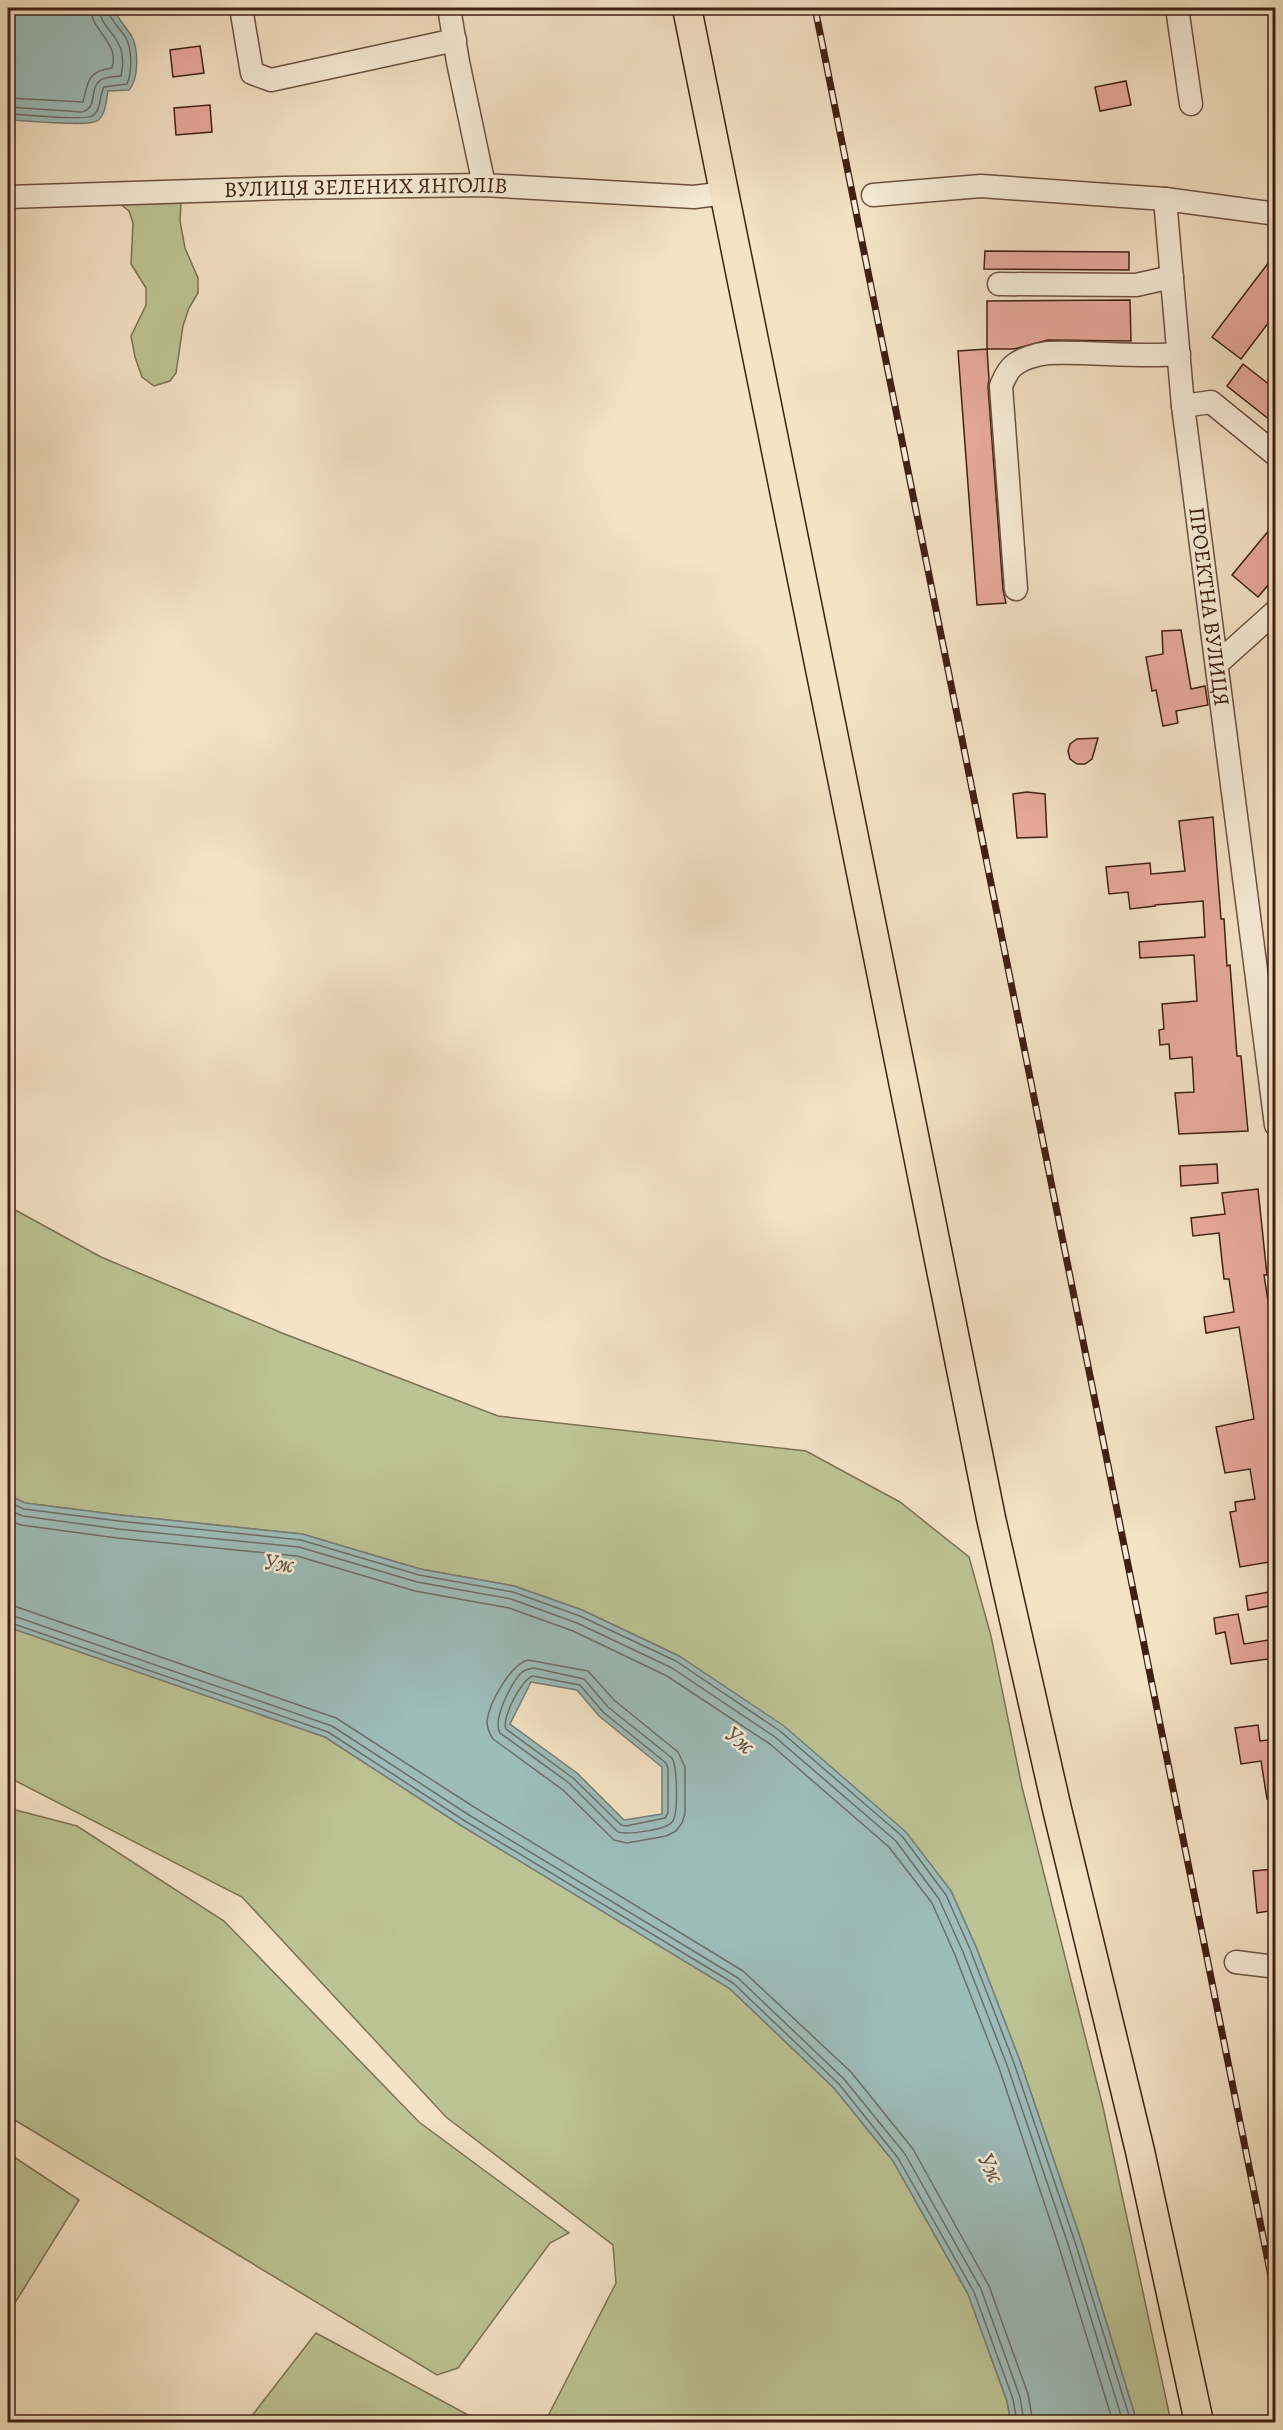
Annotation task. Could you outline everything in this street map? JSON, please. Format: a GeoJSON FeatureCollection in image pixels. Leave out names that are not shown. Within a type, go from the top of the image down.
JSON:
{"type":"FeatureCollection","features":[{"type":"Feature","properties":{"kind":"main road"},"geometry":{"type":"LineString","coordinates":[[687,8],[991,1518],[1057,1809],[1143,2163],[1199,2422]]}},
{"type":"Feature","properties":{"kind":"street"},"geometry":{"type":"LineString","coordinates":[[241,8],[252,73],[271,80],[454,40]]}},
{"type":"Feature","properties":{"kind":"street"},"geometry":{"type":"LineString","coordinates":[[449,8],[484,185]]}},
{"type":"Feature","properties":{"kind":"street"},"geometry":{"type":"LineString","coordinates":[[1177,8],[1191,104]]}},
{"type":"Feature","properties":{"kind":"street","name":"ВУЛИЦЯ ЗЕЛЕНИХ ЯНГОЛІВ"},"geometry":{"type":"LineString","coordinates":[[8,197],[283,188],[484,185],[694,196],[725,193]]}},
{"type":"Feature","properties":{"kind":"street"},"geometry":{"type":"LineString","coordinates":[[873,195],[981,186],[1165,199],[1275,214]]}},
{"type":"Feature","properties":{"kind":"street","name":"ПРОЕКТНА ВУЛИЦЯ"},"geometry":{"type":"LineString","coordinates":[[1165,199],[1183,406],[1218,663],[1275,1125]]}},
{"type":"Feature","properties":{"kind":"street"},"geometry":{"type":"LineString","coordinates":[[999,284],[1136,285],[1172,277]]}},
{"type":"Feature","properties":{"kind":"street"},"geometry":{"type":"LineString","coordinates":[[1016,589],[1001,386],[1006,374],[1013,365],[1046,353],[1151,356],[1179,354]]}},
{"type":"Feature","properties":{"kind":"street"},"geometry":{"type":"LineString","coordinates":[[1183,406],[1211,402],[1275,455]]}},
{"type":"Feature","properties":{"kind":"street"},"geometry":{"type":"LineString","coordinates":[[1218,663],[1275,611]]}},
{"type":"Feature","properties":{"kind":"street"},"geometry":{"type":"LineString","coordinates":[[1236,1962],[1275,1967]]}},
{"type":"Feature","properties":{"kind":"green space"},"geometry":{"type":"Polygon","coordinates":[[[181,203],[180,221],[185,248],[198,278],[198,293],[189,308],[183,326],[176,373],[170,381],[154,386],[142,377],[131,336],[146,305],[146,288],[131,264],[133,223],[129,211],[120,204],[181,203]]]}},
{"type":"Feature","properties":{"kind":"green space"},"geometry":{"type":"Polygon","coordinates":[[[8,1206],[101,1257],[282,1333],[498,1416],[806,1451],[900,1502],[969,1557],[991,1636],[1022,1787],[1103,2107],[1171,2422],[1137,2422],[1081,2240],[1020,2061],[976,1947],[951,1891],[679,1656],[582,1610],[514,1586],[420,1569],[302,1534],[25,1503],[8,1495],[8,1206]]]}},
{"type":"Feature","properties":{"kind":"green space"},"geometry":{"type":"Polygon","coordinates":[[[8,1627],[325,1737],[462,1826],[729,1988],[834,2088],[893,2161],[968,2294],[1007,2401],[1011,2422],[545,2422],[616,2283],[613,2245],[446,2117],[242,1897],[8,1777],[8,1627]]]}},
{"type":"Feature","properties":{"kind":"green space"},"geometry":{"type":"Polygon","coordinates":[[[8,1808],[77,1826],[224,1921],[419,2122],[569,2233],[550,2243],[458,2368],[437,2375],[8,2116],[8,1808]]]}},
{"type":"Feature","properties":{"kind":"green space"},"geometry":{"type":"Polygon","coordinates":[[[8,2153],[79,2200],[8,2314],[8,2153]]]}},
{"type":"Feature","properties":{"kind":"green space"},"geometry":{"type":"Polygon","coordinates":[[[316,2333],[472,2417],[474,2422],[247,2422],[316,2333]]]}},
{"type":"Feature","properties":{"kind":"water"},"geometry":{"type":"Polygon","coordinates":[[[8,8],[113,8],[134,41],[137,63],[135,78],[129,90],[108,91],[102,115],[97,121],[91,123],[8,120],[8,8]]]}},
{"type":"Feature","properties":{"kind":"water","name":"Уж"},"geometry":{"type":"Polygon","coordinates":[[[8,1495],[25,1503],[302,1534],[420,1569],[514,1586],[582,1610],[679,1656],[784,1726],[906,1832],[951,1891],[976,1947],[1020,2061],[1081,2240],[1137,2422],[1011,2422],[1007,2401],[968,2294],[893,2161],[834,2088],[729,1988],[462,1826],[325,1737],[8,1627],[8,1495]],[[531,1682],[510,1724],[577,1773],[624,1820],[662,1814],[662,1767],[599,1716],[577,1690],[531,1682]]]}},
{"type":"Feature","properties":{"kind":"building"},"geometry":{"type":"Polygon","coordinates":[[[200,46],[204,73],[173,77],[170,50],[200,46]]]}},
{"type":"Feature","properties":{"kind":"building"},"geometry":{"type":"Polygon","coordinates":[[[1126,81],[1131,105],[1100,111],[1095,87],[1126,81]]]}},
{"type":"Feature","properties":{"kind":"building"},"geometry":{"type":"Polygon","coordinates":[[[210,105],[212,132],[176,135],[174,108],[210,105]]]}},
{"type":"Feature","properties":{"kind":"building"},"geometry":{"type":"Polygon","coordinates":[[[985,251],[1129,252],[1129,270],[984,269],[985,251]]]}},
{"type":"Feature","properties":{"kind":"building"},"geometry":{"type":"Polygon","coordinates":[[[1275,254],[1275,314],[1241,359],[1212,337],[1275,254]]]}},
{"type":"Feature","properties":{"kind":"building"},"geometry":{"type":"Polygon","coordinates":[[[1130,300],[1131,341],[1048,340],[1014,349],[987,349],[987,301],[1130,300]]]}},
{"type":"Feature","properties":{"kind":"building"},"geometry":{"type":"Polygon","coordinates":[[[987,349],[1003,590],[1006,603],[977,605],[958,351],[987,349]]]}},
{"type":"Feature","properties":{"kind":"building"},"geometry":{"type":"Polygon","coordinates":[[[1243,364],[1275,389],[1275,424],[1227,386],[1243,364]]]}},
{"type":"Feature","properties":{"kind":"building"},"geometry":{"type":"Polygon","coordinates":[[[1275,523],[1275,577],[1258,597],[1232,575],[1275,523]]]}},
{"type":"Feature","properties":{"kind":"building"},"geometry":{"type":"Polygon","coordinates":[[[1181,630],[1191,689],[1205,686],[1208,705],[1176,711],[1178,723],[1163,726],[1156,690],[1152,691],[1146,657],[1163,654],[1162,631],[1181,630]]]}},
{"type":"Feature","properties":{"kind":"building"},"geometry":{"type":"Polygon","coordinates":[[[1098,738],[1092,759],[1085,764],[1077,764],[1070,759],[1068,751],[1070,744],[1077,739],[1098,738]]]}},
{"type":"Feature","properties":{"kind":"building"},"geometry":{"type":"Polygon","coordinates":[[[1027,792],[1045,794],[1047,837],[1017,838],[1013,794],[1027,792]]]}},
{"type":"Feature","properties":{"kind":"building"},"geometry":{"type":"Polygon","coordinates":[[[1213,817],[1221,919],[1224,919],[1227,966],[1230,965],[1237,1056],[1241,1056],[1248,1131],[1179,1134],[1175,1093],[1194,1092],[1192,1057],[1170,1059],[1169,1044],[1160,1045],[1159,1030],[1164,1029],[1162,1004],[1197,1001],[1194,955],[1140,958],[1139,942],[1205,937],[1203,901],[1130,909],[1128,892],[1109,894],[1106,867],[1150,863],[1151,874],[1185,871],[1179,821],[1213,817]]]}},
{"type":"Feature","properties":{"kind":"building"},"geometry":{"type":"Polygon","coordinates":[[[1217,1164],[1218,1183],[1181,1186],[1180,1166],[1217,1164]]]}},
{"type":"Feature","properties":{"kind":"building"},"geometry":{"type":"Polygon","coordinates":[[[1258,1189],[1267,1275],[1264,1275],[1275,1346],[1275,1561],[1240,1567],[1230,1512],[1236,1511],[1235,1502],[1255,1499],[1250,1469],[1225,1473],[1216,1427],[1254,1419],[1239,1327],[1206,1333],[1204,1317],[1234,1312],[1229,1279],[1224,1279],[1219,1233],[1193,1236],[1191,1218],[1225,1214],[1222,1193],[1258,1189]]]}},
{"type":"Feature","properties":{"kind":"building"},"geometry":{"type":"Polygon","coordinates":[[[1275,1591],[1275,1605],[1248,1610],[1246,1596],[1275,1591]]]}},
{"type":"Feature","properties":{"kind":"building"},"geometry":{"type":"Polygon","coordinates":[[[1238,1614],[1244,1644],[1275,1639],[1275,1658],[1231,1664],[1225,1632],[1216,1634],[1214,1618],[1238,1614]]]}},
{"type":"Feature","properties":{"kind":"building"},"geometry":{"type":"Polygon","coordinates":[[[1258,1725],[1260,1741],[1275,1739],[1275,1799],[1267,1799],[1261,1761],[1241,1764],[1235,1728],[1258,1725]]]}},
{"type":"Feature","properties":{"kind":"building"},"geometry":{"type":"Polygon","coordinates":[[[1275,1869],[1275,1910],[1257,1913],[1253,1871],[1275,1869]]]}},
{"type":"Feature","properties":{"kind":"railway"},"geometry":{"type":"LineString","coordinates":[[815,8],[1276,2301]]}}]}
